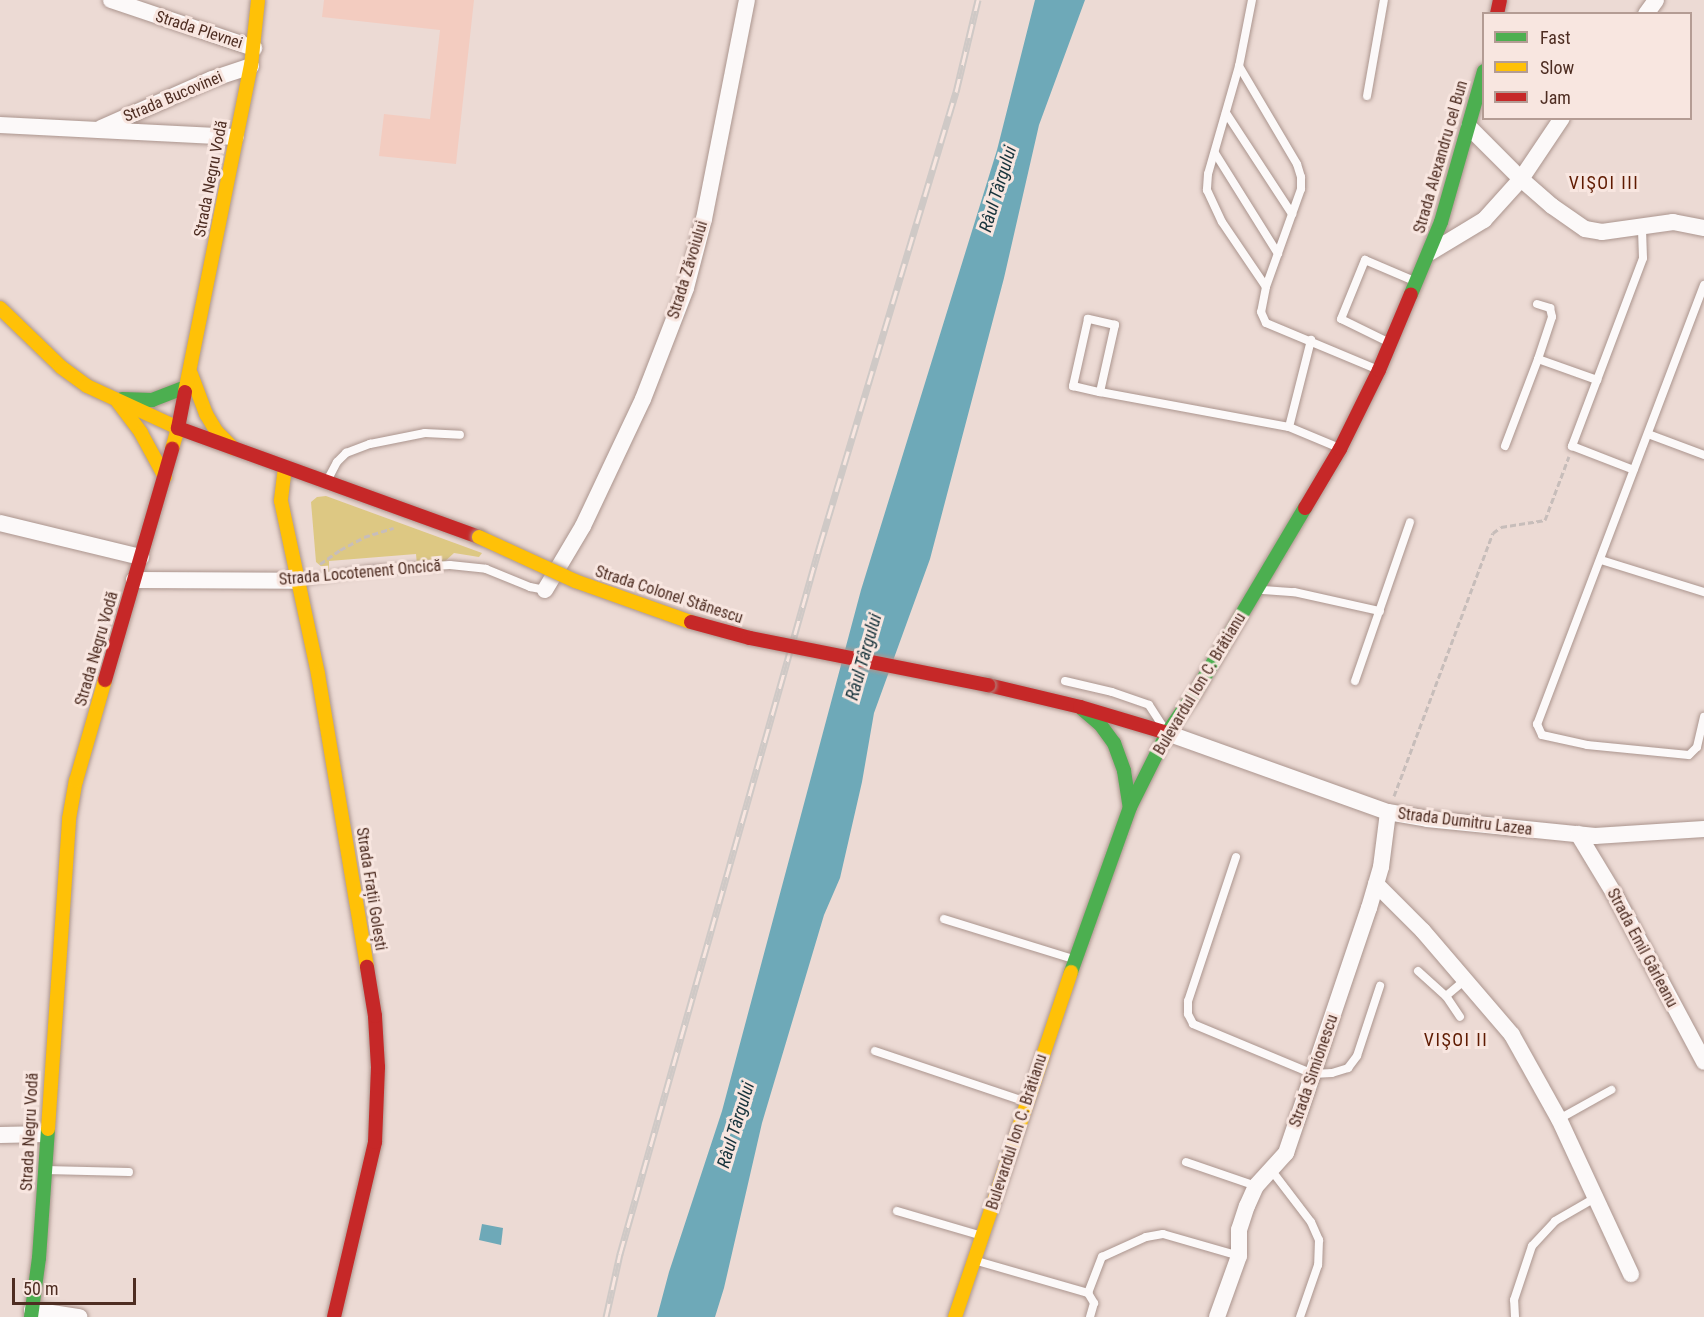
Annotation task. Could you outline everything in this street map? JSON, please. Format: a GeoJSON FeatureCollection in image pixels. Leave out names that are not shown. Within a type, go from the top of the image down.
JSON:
{"type":"FeatureCollection","features":[{"type":"Feature","properties":{"kind":"main road","name":"Strada Negru Vodă"},"geometry":{"type":"LineString","coordinates":[[32,1313],[39,1258],[69,819],[76,781],[178,428],[254,48],[258,0]]}},
{"type":"Feature","properties":{"kind":"main road","name":"Strada Alexandru cel Bun"},"geometry":{"type":"LineString","coordinates":[[1430,252],[1482,78]]}},
{"type":"Feature","properties":{"kind":"main road","name":"Bulevardul Ion C. Brătianu"},"geometry":{"type":"LineString","coordinates":[[955,1317],[1075,959],[1130,807],[1167,733],[1195,693],[1340,449],[1391,344],[1430,252]]}},
{"type":"Feature","properties":{"kind":"main road","name":"Strada Colonel Stănescu"},"geometry":{"type":"LineString","coordinates":[[0,308],[61,367],[87,386],[178,428],[235,450],[479,537],[575,581],[675,617],[750,638],[988,686],[1080,707],[1167,733]]}},
{"type":"Feature","properties":{"kind":"main road"},"geometry":{"type":"LineString","coordinates":[[115,399],[152,399],[189,380],[217,432],[235,450]]}},
{"type":"Feature","properties":{"kind":"main road"},"geometry":{"type":"LineString","coordinates":[[115,399],[141,433],[165,477]]}},
{"type":"Feature","properties":{"kind":"main road","name":"Strada Frații Golești"},"geometry":{"type":"LineString","coordinates":[[285,467],[281,484],[281,501],[320,685],[375,1016],[377,1046],[375,1142],[334,1317]]}},
{"type":"Feature","properties":{"kind":"main road"},"geometry":{"type":"LineString","coordinates":[[1080,707],[1100,724],[1114,743],[1124,771],[1130,807]]}},
{"type":"Feature","properties":{"kind":"street","name":"Strada Plevnei"},"geometry":{"type":"LineString","coordinates":[[111,0],[254,48]]}},
{"type":"Feature","properties":{"kind":"street","name":"Strada Zăvoiului"},"geometry":{"type":"LineString","coordinates":[[545,590],[583,526],[643,399],[686,288],[704,219],[747,0]]}},
{"type":"Feature","properties":{"kind":"street","name":"Strada Bucovinei"},"geometry":{"type":"LineString","coordinates":[[97,129],[212,79],[250,66]]}},
{"type":"Feature","properties":{"kind":"street"},"geometry":{"type":"LineString","coordinates":[[1430,252],[1484,220],[1521,179],[1561,120]]}},
{"type":"Feature","properties":{"kind":"street","name":"Strada Bucovinei"},"geometry":{"type":"LineString","coordinates":[[0,124],[236,137]]}},
{"type":"Feature","properties":{"kind":"street"},"geometry":{"type":"LineString","coordinates":[[1469,127],[1521,179],[1585,229],[1602,232],[1673,222],[1704,227]]}},
{"type":"Feature","properties":{"kind":"street"},"geometry":{"type":"LineString","coordinates":[[0,523],[141,556]]}},
{"type":"Feature","properties":{"kind":"street","name":"Strada Locotenent Oncică"},"geometry":{"type":"LineString","coordinates":[[134,580],[298,581]]}},
{"type":"Feature","properties":{"kind":"street","name":"Strada Dumitru Lazea"},"geometry":{"type":"LineString","coordinates":[[1167,733],[1388,812],[1427,819],[1595,836],[1704,829]]}},
{"type":"Feature","properties":{"kind":"street","name":"Strada Simionescu"},"geometry":{"type":"LineString","coordinates":[[1217,1317],[1239,1256],[1239,1230],[1256,1186],[1286,1153],[1313,1074],[1381,867],[1388,812]]}},
{"type":"Feature","properties":{"kind":"street","name":"Strada Emil Gârleanu"},"geometry":{"type":"LineString","coordinates":[[1578,834],[1615,895],[1704,1062]]}},
{"type":"Feature","properties":{"kind":"street"},"geometry":{"type":"LineString","coordinates":[[1376,884],[1465,980],[1512,1035],[1558,1119],[1631,1274]]}},
{"type":"Feature","properties":{"kind":"street"},"geometry":{"type":"LineString","coordinates":[[0,1135],[46,1134]]}},
{"type":"Feature","properties":{"kind":"street"},"geometry":{"type":"LineString","coordinates":[[32,1313],[79,1317]]}},
{"type":"Feature","properties":{"kind":"lane"},"geometry":{"type":"LineString","coordinates":[[1251,0],[1239,66],[1207,190],[1222,222],[1266,287]]}},
{"type":"Feature","properties":{"kind":"lane"},"geometry":{"type":"LineString","coordinates":[[1367,96],[1384,0]]}},
{"type":"Feature","properties":{"kind":"lane"},"geometry":{"type":"LineString","coordinates":[[1239,66],[1297,164],[1301,189],[1266,287],[1261,312],[1266,323],[1379,370]]}},
{"type":"Feature","properties":{"kind":"lane"},"geometry":{"type":"LineString","coordinates":[[1226,113],[1292,214]]}},
{"type":"Feature","properties":{"kind":"lane"},"geometry":{"type":"LineString","coordinates":[[1215,153],[1278,254]]}},
{"type":"Feature","properties":{"kind":"lane"},"geometry":{"type":"LineString","coordinates":[[1634,470],[1572,446],[1640,269],[1643,258],[1642,226]]}},
{"type":"Feature","properties":{"kind":"lane"},"geometry":{"type":"LineString","coordinates":[[1391,344],[1341,319],[1365,261],[1418,282]]}},
{"type":"Feature","properties":{"kind":"lane"},"geometry":{"type":"LineString","coordinates":[[1704,285],[1537,724],[1542,735],[1587,745],[1689,754],[1697,747],[1704,717]]}},
{"type":"Feature","properties":{"kind":"lane"},"geometry":{"type":"LineString","coordinates":[[1505,446],[1552,317],[1550,308],[1537,304]]}},
{"type":"Feature","properties":{"kind":"lane"},"geometry":{"type":"LineString","coordinates":[[1100,392],[1115,324],[1088,319],[1073,386],[1100,392],[1289,427],[1340,449]]}},
{"type":"Feature","properties":{"kind":"lane"},"geometry":{"type":"LineString","coordinates":[[1289,427],[1311,340]]}},
{"type":"Feature","properties":{"kind":"lane"},"geometry":{"type":"LineString","coordinates":[[1538,359],[1597,380]]}},
{"type":"Feature","properties":{"kind":"lane"},"geometry":{"type":"LineString","coordinates":[[327,482],[337,462],[346,453],[370,444],[425,433],[460,435]]}},
{"type":"Feature","properties":{"kind":"lane"},"geometry":{"type":"LineString","coordinates":[[1648,434],[1704,455]]}},
{"type":"Feature","properties":{"kind":"lane"},"geometry":{"type":"LineString","coordinates":[[1355,681],[1410,522]]}},
{"type":"Feature","properties":{"kind":"lane"},"geometry":{"type":"LineString","coordinates":[[1601,560],[1704,592]]}},
{"type":"Feature","properties":{"kind":"lane","name":"Strada Locotenent Oncică"},"geometry":{"type":"LineString","coordinates":[[298,581],[369,570],[450,565],[486,569],[530,587],[545,590]]}},
{"type":"Feature","properties":{"kind":"lane"},"geometry":{"type":"LineString","coordinates":[[1257,590],[1294,592],[1380,611]]}},
{"type":"Feature","properties":{"kind":"lane"},"geometry":{"type":"LineString","coordinates":[[1065,681],[1112,692],[1149,705],[1167,733]]}},
{"type":"Feature","properties":{"kind":"lane"},"geometry":{"type":"LineString","coordinates":[[1236,857],[1188,1001],[1188,1014],[1193,1024],[1313,1074],[1332,1073],[1348,1068],[1357,1056],[1380,986]]}},
{"type":"Feature","properties":{"kind":"lane"},"geometry":{"type":"LineString","coordinates":[[944,919],[1075,959]]}},
{"type":"Feature","properties":{"kind":"lane"},"geometry":{"type":"LineString","coordinates":[[1418,971],[1446,996],[1460,1017]]}},
{"type":"Feature","properties":{"kind":"lane"},"geometry":{"type":"LineString","coordinates":[[1446,996],[1465,980]]}},
{"type":"Feature","properties":{"kind":"lane"},"geometry":{"type":"LineString","coordinates":[[875,1051],[1027,1102]]}},
{"type":"Feature","properties":{"kind":"lane"},"geometry":{"type":"LineString","coordinates":[[1558,1119],[1611,1090]]}},
{"type":"Feature","properties":{"kind":"lane"},"geometry":{"type":"LineString","coordinates":[[1186,1161],[1256,1186]]}},
{"type":"Feature","properties":{"kind":"lane"},"geometry":{"type":"LineString","coordinates":[[45,1170],[129,1172]]}},
{"type":"Feature","properties":{"kind":"lane"},"geometry":{"type":"LineString","coordinates":[[1272,1171],[1311,1222],[1319,1240],[1318,1265],[1300,1317]]}},
{"type":"Feature","properties":{"kind":"lane"},"geometry":{"type":"LineString","coordinates":[[1515,1317],[1514,1300],[1532,1246],[1555,1221],[1595,1198]]}},
{"type":"Feature","properties":{"kind":"lane"},"geometry":{"type":"LineString","coordinates":[[897,1211],[982,1236]]}},
{"type":"Feature","properties":{"kind":"lane"},"geometry":{"type":"LineString","coordinates":[[1088,1293],[1102,1257],[1146,1236],[1163,1234],[1239,1256]]}},
{"type":"Feature","properties":{"kind":"lane"},"geometry":{"type":"LineString","coordinates":[[974,1260],[1088,1293],[1094,1303],[1090,1317]]}},
{"type":"Feature","properties":{"kind":"path"},"geometry":{"type":"LineString","coordinates":[[1388,812],[1493,533],[1502,527],[1545,520],[1572,446]]}},
{"type":"Feature","properties":{"kind":"path"},"geometry":{"type":"LineString","coordinates":[[298,581],[340,549],[364,537],[396,528]]}},
{"type":"Feature","properties":{"kind":"shaded area"},"geometry":{"type":"Polygon","coordinates":[[[324,0],[474,0],[456,164],[379,156],[384,114],[430,119],[440,30],[322,17],[324,0]]]}},
{"type":"Feature","properties":{"kind":"shaded area"},"geometry":{"type":"Polygon","coordinates":[[[326,496],[482,553],[479,557],[454,553],[442,564],[417,565],[416,554],[329,561],[329,573],[316,562],[311,502],[317,497],[326,496]]]}},
{"type":"Feature","properties":{"kind":"water","name":"Râul Târgului"},"geometry":{"type":"Polygon","coordinates":[[[1035,0],[1085,0],[1039,125],[1004,278],[930,559],[874,713],[862,782],[840,878],[824,915],[762,1123],[724,1288],[715,1317],[657,1317],[669,1272],[722,1111],[861,590],[997,150],[1035,0]]]}},
{"type":"Feature","properties":{"kind":"water"},"geometry":{"type":"Polygon","coordinates":[[[482,1224],[503,1228],[501,1245],[479,1240],[482,1224]]]}},
{"type":"Feature","properties":{"kind":"railway"},"geometry":{"type":"LineString","coordinates":[[606,1317],[620,1254],[820,545],[956,92],[978,0]]}},
{"type":"Feature","properties":{"kind":"traffic: fast"},"geometry":{"type":"LineString","coordinates":[[1411,294],[1441,222],[1482,78]]}},
{"type":"Feature","properties":{"kind":"traffic: fast"},"geometry":{"type":"LineString","coordinates":[[122,399],[152,400],[188,386]]}},
{"type":"Feature","properties":{"kind":"traffic: fast"},"geometry":{"type":"LineString","coordinates":[[1071,972],[1130,807],[1167,733],[1195,693],[1305,508]]}},
{"type":"Feature","properties":{"kind":"traffic: fast"},"geometry":{"type":"LineString","coordinates":[[1082,709],[1100,724],[1114,743],[1124,771],[1130,807]]}},
{"type":"Feature","properties":{"kind":"traffic: fast"},"geometry":{"type":"LineString","coordinates":[[31,1317],[39,1258],[48,1129]]}},
{"type":"Feature","properties":{"kind":"traffic: slow"},"geometry":{"type":"LineString","coordinates":[[185,392],[251,66],[258,0]]}},
{"type":"Feature","properties":{"kind":"traffic: slow"},"geometry":{"type":"LineString","coordinates":[[0,308],[61,367],[87,386],[178,428],[172,449]]}},
{"type":"Feature","properties":{"kind":"traffic: slow"},"geometry":{"type":"LineString","coordinates":[[191,374],[206,414],[217,432],[233,448]]}},
{"type":"Feature","properties":{"kind":"traffic: slow"},"geometry":{"type":"LineString","coordinates":[[118,402],[141,433],[165,477]]}},
{"type":"Feature","properties":{"kind":"traffic: slow"},"geometry":{"type":"LineString","coordinates":[[285,467],[281,501],[318,674],[367,967]]}},
{"type":"Feature","properties":{"kind":"traffic: slow"},"geometry":{"type":"LineString","coordinates":[[479,537],[575,581],[691,622]]}},
{"type":"Feature","properties":{"kind":"traffic: slow"},"geometry":{"type":"LineString","coordinates":[[48,1129],[69,819],[76,781],[105,680]]}},
{"type":"Feature","properties":{"kind":"traffic: slow"},"geometry":{"type":"LineString","coordinates":[[955,1317],[1071,972]]}},
{"type":"Feature","properties":{"kind":"traffic: jam"},"geometry":{"type":"LineString","coordinates":[[1497,12],[1500,0]]}},
{"type":"Feature","properties":{"kind":"traffic: jam"},"geometry":{"type":"LineString","coordinates":[[1305,508],[1340,449],[1379,370],[1411,294]]}},
{"type":"Feature","properties":{"kind":"traffic: jam"},"geometry":{"type":"LineString","coordinates":[[185,392],[178,428],[479,537]]}},
{"type":"Feature","properties":{"kind":"traffic: jam"},"geometry":{"type":"LineString","coordinates":[[105,680],[172,449]]}},
{"type":"Feature","properties":{"kind":"traffic: jam"},"geometry":{"type":"LineString","coordinates":[[691,622],[750,638],[988,685]]}},
{"type":"Feature","properties":{"kind":"traffic: jam"},"geometry":{"type":"LineString","coordinates":[[988,685],[1080,707],[1167,733]]}},
{"type":"Feature","properties":{"kind":"traffic: jam"},"geometry":{"type":"LineString","coordinates":[[334,1317],[375,1142],[378,1067],[375,1016],[367,967]]}},
{"type":"Feature","properties":{"kind":"district","name":"VIŞOI III"},"geometry":{"type":"Point","coordinates":[1604,183]}},
{"type":"Feature","properties":{"kind":"district","name":"VIŞOI II"},"geometry":{"type":"Point","coordinates":[1456,1040]}}]}
